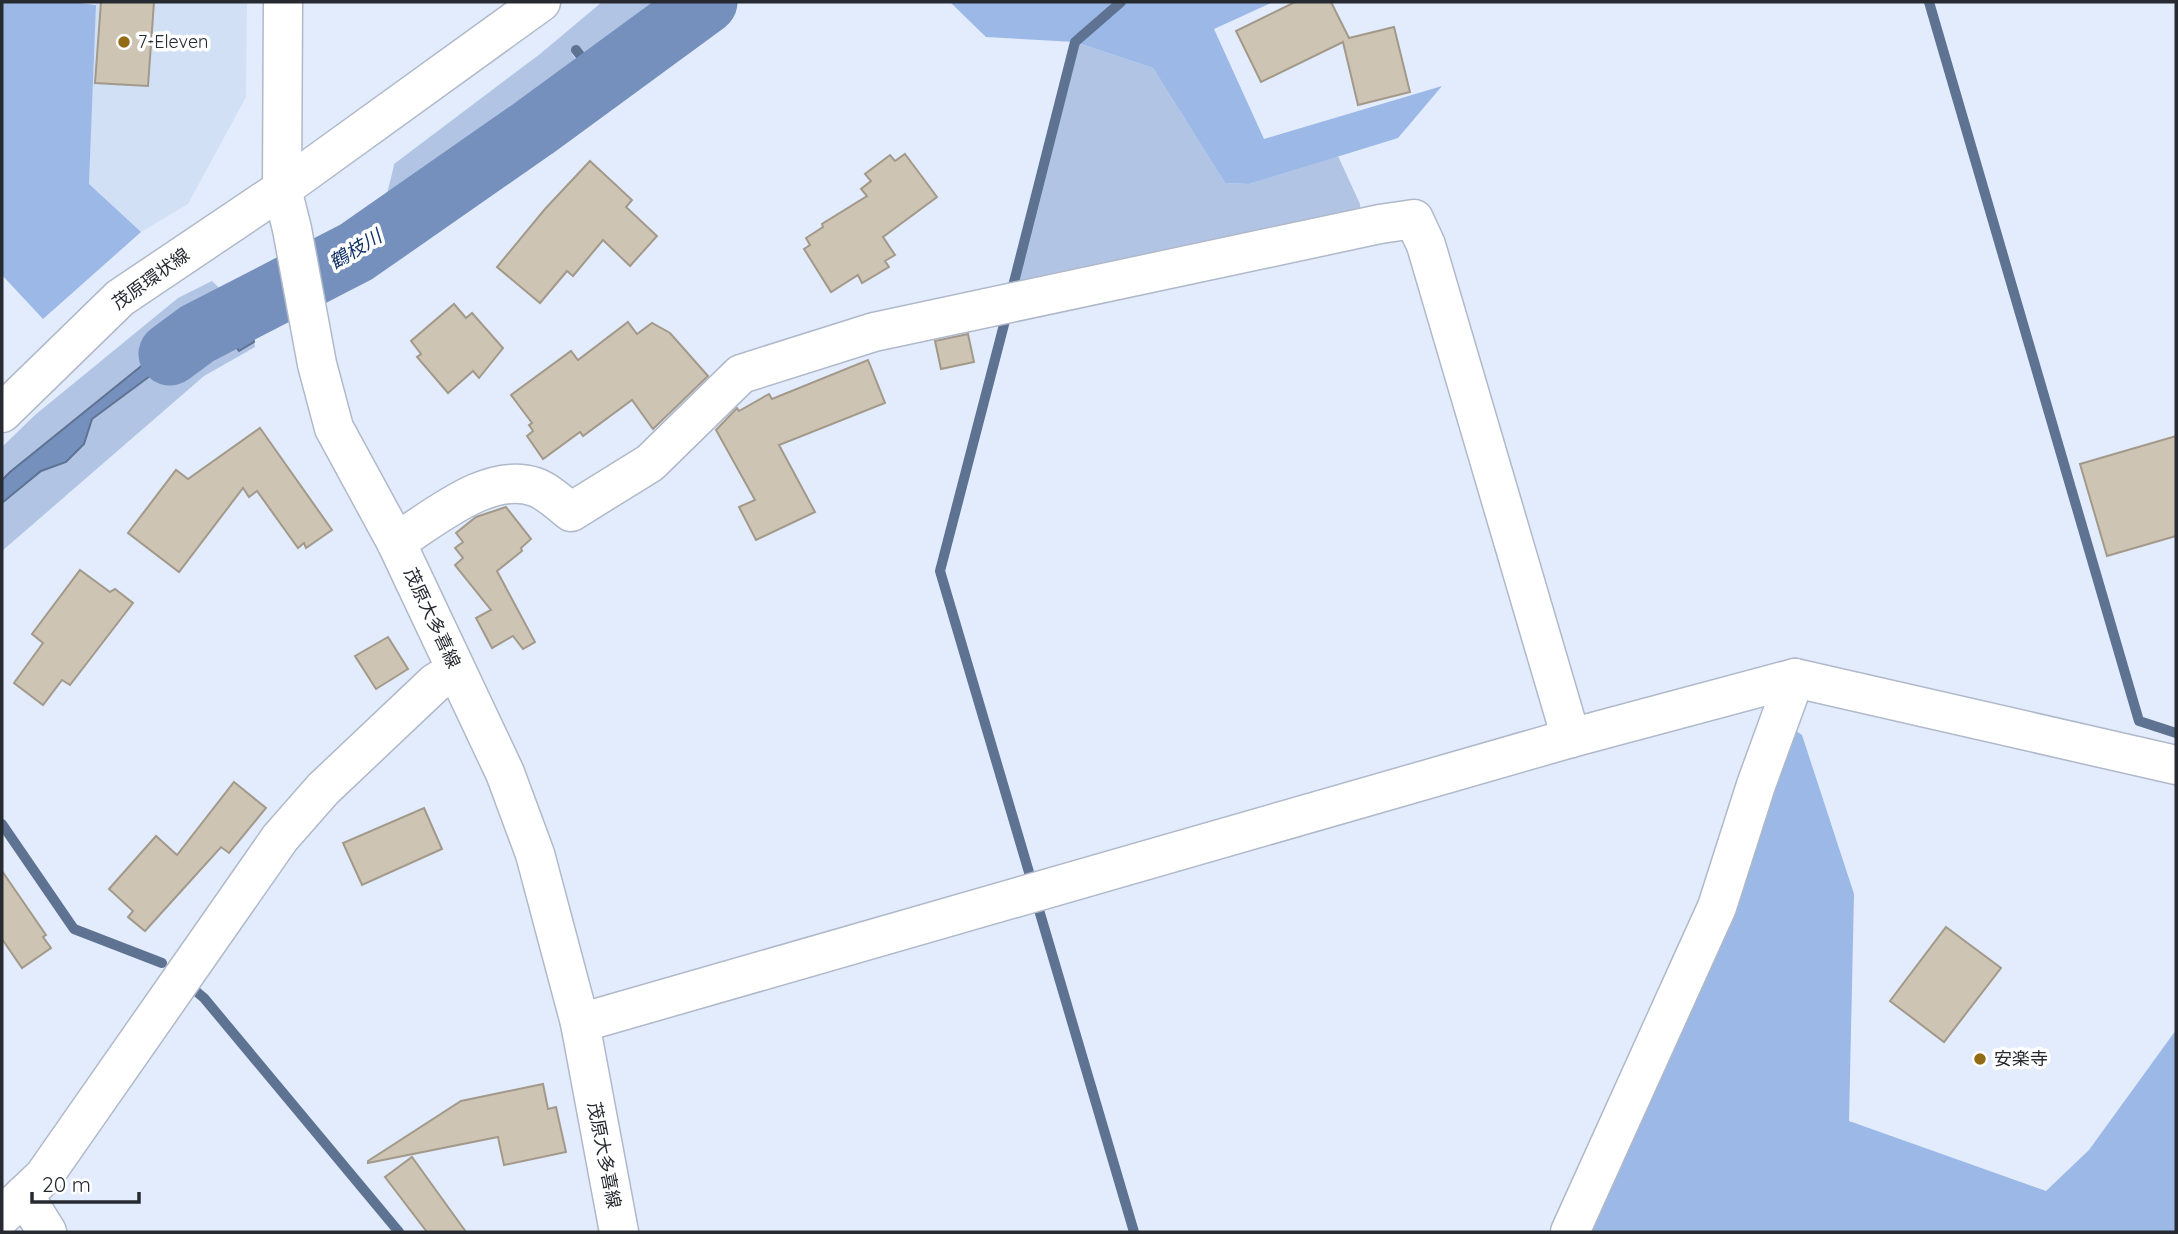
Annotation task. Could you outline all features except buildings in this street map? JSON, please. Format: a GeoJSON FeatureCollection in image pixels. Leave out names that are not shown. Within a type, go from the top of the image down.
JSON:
{"type":"FeatureCollection","features":[{"type":"Feature","properties":{"kind":"street","name":"茂原大多喜線"},"geometry":{"type":"LineString","coordinates":[[283,2],[282,189],[317,363],[334,428],[396,542],[505,774],[535,855],[580,1023],[619,1232]]}},
{"type":"Feature","properties":{"kind":"street","name":"茂原環状線"},"geometry":{"type":"LineString","coordinates":[[2,413],[120,298],[282,189],[541,2]]}},
{"type":"Feature","properties":{"kind":"street"},"geometry":{"type":"LineString","coordinates":[[396,542],[482,489],[509,484],[536,487],[571,512],[650,463],[741,374],[874,332],[1414,219],[1426,245],[1571,738]]}},
{"type":"Feature","properties":{"kind":"street"},"geometry":{"type":"LineString","coordinates":[[47,1232],[13,1205],[44,1176],[280,838],[323,789],[435,683],[456,670]]}},
{"type":"Feature","properties":{"kind":"street"},"geometry":{"type":"LineString","coordinates":[[1570,1232],[1717,907],[1756,785],[1795,678]]}},
{"type":"Feature","properties":{"kind":"street"},"geometry":{"type":"LineString","coordinates":[[580,1023],[1571,738],[1795,678],[2176,765]]}},
{"type":"Feature","properties":{"kind":"shaded area"},"geometry":{"type":"Polygon","coordinates":[[[2,2],[70,2],[96,5],[89,184],[141,232],[43,319],[2,275],[2,2]]]}},
{"type":"Feature","properties":{"kind":"shaded area"},"geometry":{"type":"Polygon","coordinates":[[[96,2],[247,2],[246,97],[188,204],[141,232],[89,185],[96,2]]]}},
{"type":"Feature","properties":{"kind":"shaded area"},"geometry":{"type":"Polygon","coordinates":[[[602,2],[688,2],[594,69],[580,48],[572,54],[586,74],[384,224],[385,204],[394,164],[540,54],[602,2]]]}},
{"type":"Feature","properties":{"kind":"shaded area"},"geometry":{"type":"Polygon","coordinates":[[[950,2],[1273,2],[1214,29],[1264,139],[1442,86],[1398,138],[1249,184],[1225,183],[1153,68],[1075,42],[986,37],[950,2]]]}},
{"type":"Feature","properties":{"kind":"shaded area"},"geometry":{"type":"Polygon","coordinates":[[[1075,42],[1153,68],[1225,183],[1249,184],[1338,156],[1360,204],[1361,216],[1012,290],[1075,42]]]}},
{"type":"Feature","properties":{"kind":"shaded area"},"geometry":{"type":"Polygon","coordinates":[[[212,281],[228,296],[2,480],[2,447],[35,415],[178,298],[212,281]]]}},
{"type":"Feature","properties":{"kind":"shaded area"},"geometry":{"type":"Polygon","coordinates":[[[228,296],[249,317],[254,342],[239,351],[231,340],[206,340],[181,353],[92,419],[84,444],[66,462],[41,471],[2,503],[2,480],[10,472],[228,296]]]}},
{"type":"Feature","properties":{"kind":"shaded area"},"geometry":{"type":"Polygon","coordinates":[[[206,340],[232,340],[239,351],[254,342],[255,347],[204,376],[2,551],[2,503],[41,471],[66,462],[84,444],[92,419],[181,353],[206,340]]]}},
{"type":"Feature","properties":{"kind":"shaded area"},"geometry":{"type":"Polygon","coordinates":[[[1792,728],[1802,735],[1854,894],[1849,1121],[2046,1191],[2089,1150],[2176,1030],[2176,1232],[1580,1232],[1792,728]]]}},
{"type":"Feature","properties":{"kind":"waterway","name":"鶴枝川"},"geometry":{"type":"LineString","coordinates":[[170,354],[197,334],[356,252],[534,128],[706,2]]}},
{"type":"Feature","properties":{"kind":"waterway"},"geometry":{"type":"LineString","coordinates":[[1012,290],[1075,42],[1121,2]]}},
{"type":"Feature","properties":{"kind":"waterway"},"geometry":{"type":"LineString","coordinates":[[1929,2],[2139,721],[2176,733]]}},
{"type":"Feature","properties":{"kind":"waterway"},"geometry":{"type":"LineString","coordinates":[[576,50],[599,80]]}},
{"type":"Feature","properties":{"kind":"waterway"},"geometry":{"type":"LineString","coordinates":[[1007,313],[940,571],[1031,879]]}},
{"type":"Feature","properties":{"kind":"waterway"},"geometry":{"type":"LineString","coordinates":[[2,824],[74,929],[162,963]]}},
{"type":"Feature","properties":{"kind":"waterway"},"geometry":{"type":"LineString","coordinates":[[1039,910],[1134,1232]]}},
{"type":"Feature","properties":{"kind":"waterway"},"geometry":{"type":"LineString","coordinates":[[191,987],[204,998],[399,1232]]}},
{"type":"Feature","properties":{"kind":"place","name":"7-Eleven"},"geometry":{"type":"Point","coordinates":[124,42]}},
{"type":"Feature","properties":{"kind":"place","name":"安楽寺"},"geometry":{"type":"Point","coordinates":[1980,1059]}}]}
